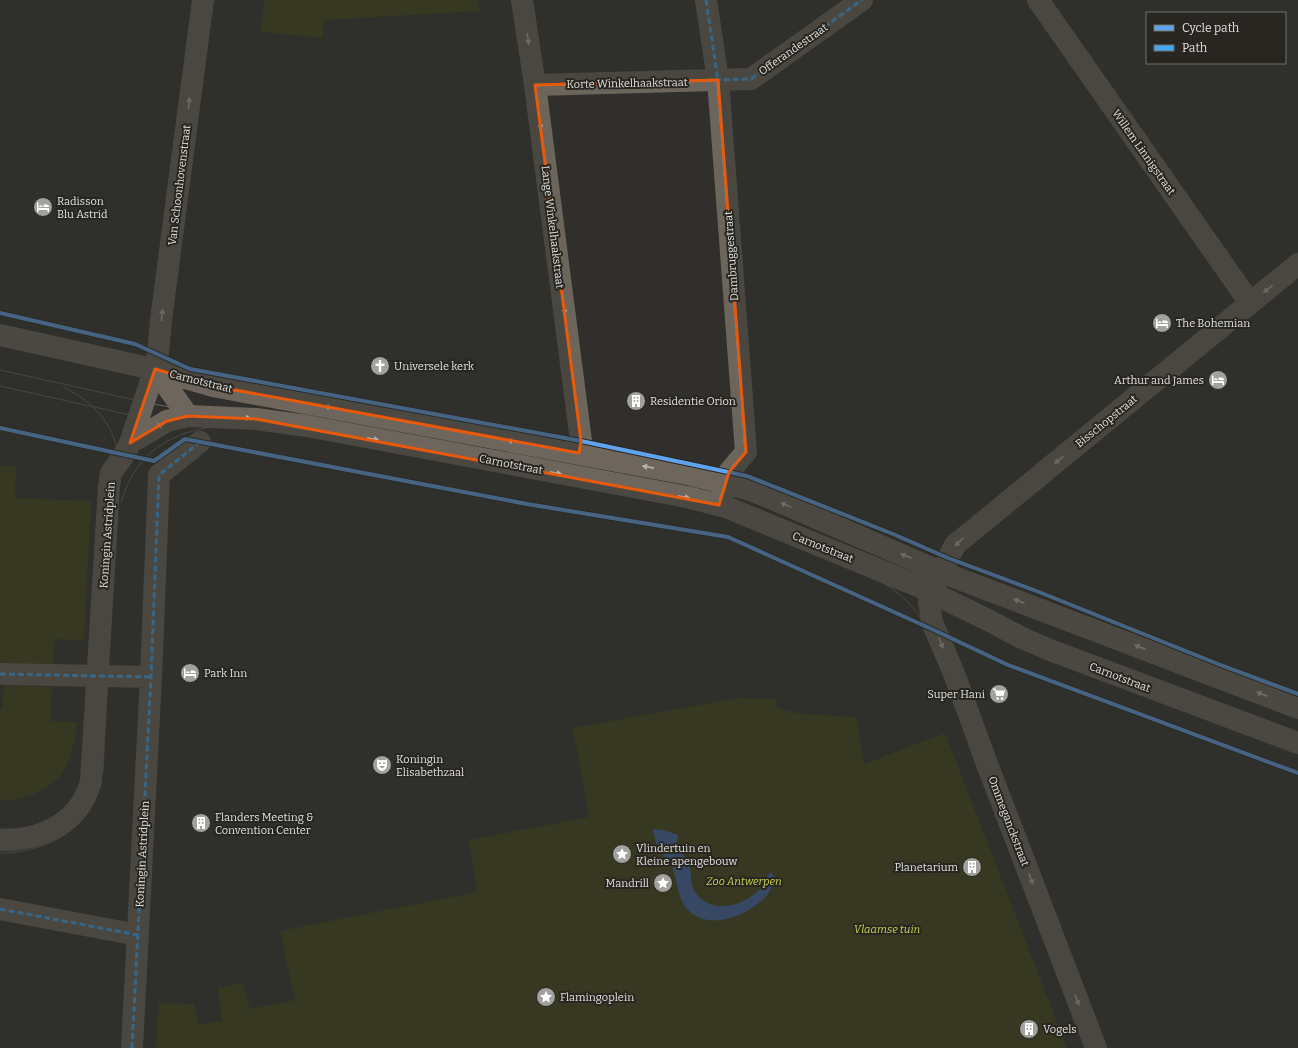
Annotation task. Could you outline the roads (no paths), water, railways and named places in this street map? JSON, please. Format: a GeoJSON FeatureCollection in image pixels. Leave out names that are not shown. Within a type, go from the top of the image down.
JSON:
{"type":"FeatureCollection","features":[{"type":"Feature","properties":{"kind":"main road"},"geometry":{"type":"LineString","coordinates":[[0,335],[155,369]]}},
{"type":"Feature","properties":{"kind":"main road","name":"Carnotstraat"},"geometry":{"type":"LineString","coordinates":[[155,369],[188,416],[256,419],[307,426],[680,496],[726,507],[931,592],[1020,637],[1050,650],[1298,743]]}},
{"type":"Feature","properties":{"kind":"main road","name":"Carnotstraat"},"geometry":{"type":"LineString","coordinates":[[155,369],[213,386],[692,475],[747,489],[941,572],[1298,708]]}},
{"type":"Feature","properties":{"kind":"street","name":"Van Schoonhovenstraat"},"geometry":{"type":"LineString","coordinates":[[155,369],[203,0]]}},
{"type":"Feature","properties":{"kind":"street","name":"Lange Winkelhaakstraat"},"geometry":{"type":"LineString","coordinates":[[522,0],[535,85],[581,441],[579,454]]}},
{"type":"Feature","properties":{"kind":"street","name":"Dambruggestraat"},"geometry":{"type":"LineString","coordinates":[[706,0],[718,80],[746,452],[729,472],[719,505]]}},
{"type":"Feature","properties":{"kind":"street","name":"Offerandestraat"},"geometry":{"type":"LineString","coordinates":[[718,80],[751,79],[862,0]]}},
{"type":"Feature","properties":{"kind":"street","name":"Willem Linnigstraat"},"geometry":{"type":"LineString","coordinates":[[1038,0],[1250,303]]}},
{"type":"Feature","properties":{"kind":"street","name":"Korte Winkelhaakstraat"},"geometry":{"type":"LineString","coordinates":[[535,85],[718,80]]}},
{"type":"Feature","properties":{"kind":"street","name":"Bisschopstraat"},"geometry":{"type":"LineString","coordinates":[[931,592],[955,545],[1298,264]]}},
{"type":"Feature","properties":{"kind":"street","name":"Koningin Astridplein"},"geometry":{"type":"LineString","coordinates":[[0,840],[26,838],[46,832],[62,824],[82,805],[88,794],[92,773],[111,473],[124,455],[130,443],[155,369]]}},
{"type":"Feature","properties":{"kind":"street"},"geometry":{"type":"LineString","coordinates":[[130,443],[167,422],[188,416]]}},
{"type":"Feature","properties":{"kind":"street","name":"Koningin Astridplein"},"geometry":{"type":"LineString","coordinates":[[132,1048],[151,676],[159,475],[200,442]]}},
{"type":"Feature","properties":{"kind":"street","name":"Ommeganckstraat"},"geometry":{"type":"LineString","coordinates":[[931,592],[929,602],[932,622],[955,676],[987,764],[1096,1048]]}},
{"type":"Feature","properties":{"kind":"street"},"geometry":{"type":"LineString","coordinates":[[0,674],[151,676]]}},
{"type":"Feature","properties":{"kind":"street"},"geometry":{"type":"LineString","coordinates":[[0,909],[138,935]]}},
{"type":"Feature","properties":{"kind":"water"},"geometry":{"type":"Polygon","coordinates":[[[653,829],[664,830],[678,835],[677,845],[686,858],[690,870],[693,889],[701,899],[709,904],[725,906],[742,902],[759,890],[770,872],[775,877],[768,894],[752,908],[731,918],[709,920],[698,917],[689,911],[682,901],[672,866],[658,848],[653,829]]]}},
{"type":"Feature","properties":{"kind":"tram line"},"geometry":{"type":"LineString","coordinates":[[121,465],[123,453],[131,429],[150,380],[155,356],[156,319],[196,0]]}},
{"type":"Feature","properties":{"kind":"tram line"},"geometry":{"type":"LineString","coordinates":[[0,370],[169,407],[257,412],[309,419],[689,490],[728,499],[915,576],[1022,630],[1052,643],[1298,735]]}},
{"type":"Feature","properties":{"kind":"tram line"},"geometry":{"type":"LineString","coordinates":[[0,386],[139,417],[167,421],[274,429],[704,509],[724,514],[926,597],[1029,649],[1120,685],[1298,751]]}},
{"type":"Feature","properties":{"kind":"tram line"},"geometry":{"type":"LineString","coordinates":[[0,853],[25,851],[38,847],[50,843],[72,830],[89,811],[103,770],[118,485],[118,454],[116,443],[107,423],[93,407],[75,393],[65,388]]}},
{"type":"Feature","properties":{"kind":"tram line"},"geometry":{"type":"LineString","coordinates":[[121,502],[126,487],[133,474],[152,452],[163,443],[176,437],[190,431],[206,428]]}},
{"type":"Feature","properties":{"kind":"tram line"},"geometry":{"type":"LineString","coordinates":[[906,576],[912,579],[926,597],[948,637],[966,693],[1102,1048]]}},
{"type":"Feature","properties":{"kind":"tram line"},"geometry":{"type":"LineString","coordinates":[[885,584],[904,598],[918,614],[940,653],[1089,1048]]}},
{"type":"Feature","properties":{"kind":"tram line"},"geometry":{"type":"LineString","coordinates":[[0,829],[16,829],[34,826],[48,820],[60,812],[72,802],[81,791],[96,764],[100,749]]}},
{"type":"Feature","properties":{"kind":"place","name":"Radisson Blu Astrid"},"geometry":{"type":"Point","coordinates":[43,207]}},
{"type":"Feature","properties":{"kind":"place","name":"The Bohemian"},"geometry":{"type":"Point","coordinates":[1162,323]}},
{"type":"Feature","properties":{"kind":"place","name":"Universele kerk"},"geometry":{"type":"Point","coordinates":[380,366]}},
{"type":"Feature","properties":{"kind":"place","name":"Arthur and James"},"geometry":{"type":"Point","coordinates":[1218,380]}},
{"type":"Feature","properties":{"kind":"place","name":"Residentie Orion"},"geometry":{"type":"Point","coordinates":[636,401]}},
{"type":"Feature","properties":{"kind":"place","name":"Park Inn"},"geometry":{"type":"Point","coordinates":[190,673]}},
{"type":"Feature","properties":{"kind":"place","name":"Super Hani"},"geometry":{"type":"Point","coordinates":[999,694]}},
{"type":"Feature","properties":{"kind":"place","name":"Koningin Elisabethzaal"},"geometry":{"type":"Point","coordinates":[382,765]}},
{"type":"Feature","properties":{"kind":"place","name":"Flanders Meeting & Convention Center"},"geometry":{"type":"Point","coordinates":[201,823]}},
{"type":"Feature","properties":{"kind":"place","name":"Vlindertuin en Kleine apengebouw"},"geometry":{"type":"Point","coordinates":[622,854]}},
{"type":"Feature","properties":{"kind":"place","name":"Planetarium"},"geometry":{"type":"Point","coordinates":[972,867]}},
{"type":"Feature","properties":{"kind":"place","name":"Mandrill"},"geometry":{"type":"Point","coordinates":[663,883]}},
{"type":"Feature","properties":{"kind":"place","name":"Flamingoplein"},"geometry":{"type":"Point","coordinates":[546,997]}},
{"type":"Feature","properties":{"kind":"place","name":"Vogels"},"geometry":{"type":"Point","coordinates":[1029,1029]}},
{"type":"Feature","properties":{"kind":"park label","name":"Zoo Antwerpen"},"geometry":{"type":"Point","coordinates":[744,881]}},
{"type":"Feature","properties":{"kind":"park label","name":"Vlaamse tuin"},"geometry":{"type":"Point","coordinates":[887,929]}}]}
